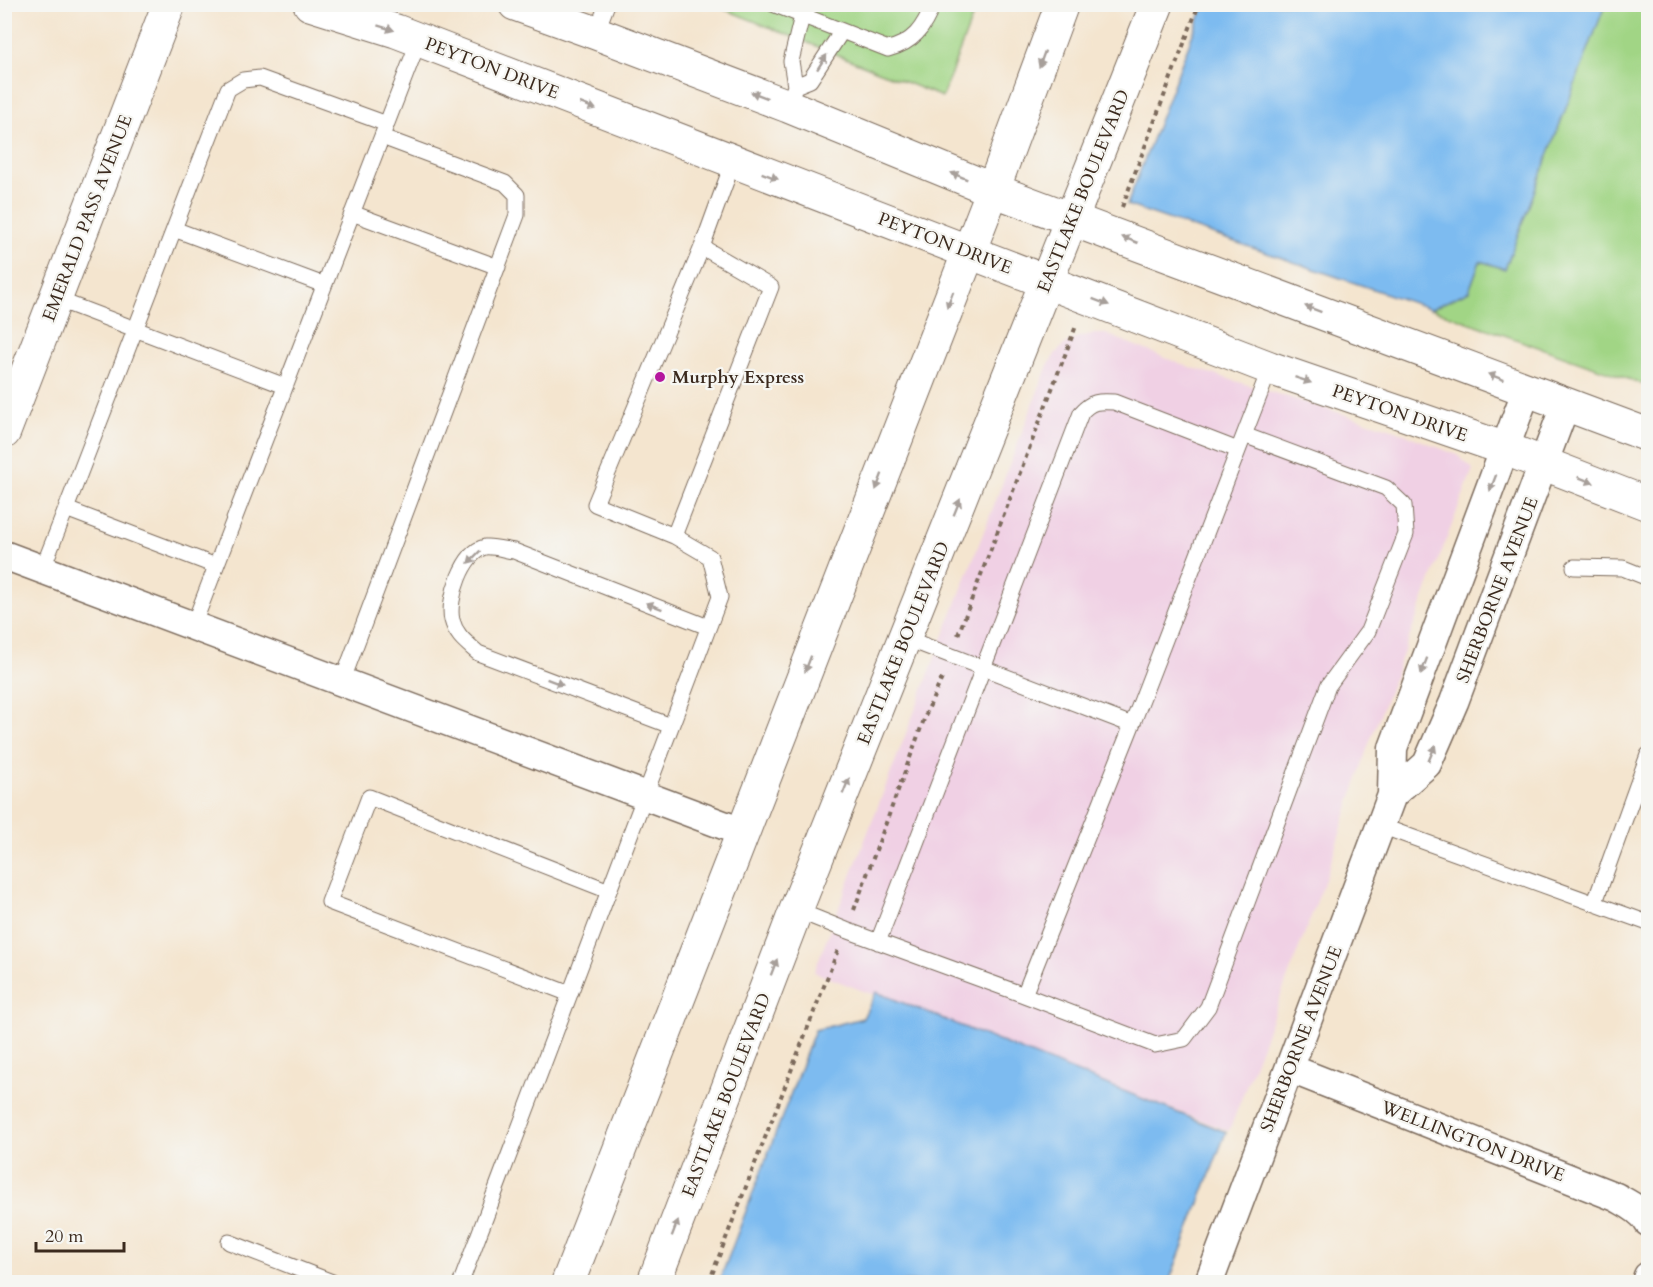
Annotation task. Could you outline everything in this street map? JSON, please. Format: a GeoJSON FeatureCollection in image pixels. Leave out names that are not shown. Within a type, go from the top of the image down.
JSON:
{"type":"FeatureCollection","features":[{"type":"Feature","properties":{"kind":"street","name":"EMERALD PASS AVENUE"},"geometry":{"type":"LineString","coordinates":[[4,432],[169,4]]}},
{"type":"Feature","properties":{"kind":"street","name":"PEYTON DRIVE"},"geometry":{"type":"LineString","coordinates":[[310,4],[396,31],[1270,368],[1506,449],[1648,504]]}},
{"type":"Feature","properties":{"kind":"street"},"geometry":{"type":"LineString","coordinates":[[515,4],[601,19],[792,96],[993,190],[1648,435]]}},
{"type":"Feature","properties":{"kind":"street"},"geometry":{"type":"LineString","coordinates":[[568,1282],[993,190],[1062,4]]}},
{"type":"Feature","properties":{"kind":"street","name":"EASTLAKE BOULEVARD"},"geometry":{"type":"LineString","coordinates":[[654,1282],[796,910],[1157,4]]}},
{"type":"Feature","properties":{"kind":"street","name":"SHERBORNE AVENUE"},"geometry":{"type":"LineString","coordinates":[[1209,1282],[1381,826],[1392,795],[1393,748],[1527,389]]}},
{"type":"Feature","properties":{"kind":"street","name":"SHERBORNE AVENUE"},"geometry":{"type":"LineString","coordinates":[[1392,795],[1428,764],[1454,702],[1566,403]]}},
{"type":"Feature","properties":{"kind":"street"},"geometry":{"type":"LineString","coordinates":[[4,555],[742,832]]}},
{"type":"Feature","properties":{"kind":"street","name":"WELLINGTON DRIVE"},"geometry":{"type":"LineString","coordinates":[[1291,1069],[1616,1197],[1633,1207],[1648,1222]]}},
{"type":"Feature","properties":{"kind":"street"},"geometry":{"type":"LineString","coordinates":[[1646,1282],[1648,1276]]}},
{"type":"Feature","properties":{"kind":"lane"},"geometry":{"type":"LineString","coordinates":[[773,4],[888,49],[901,46],[915,35],[927,20],[933,4]]}},
{"type":"Feature","properties":{"kind":"lane"},"geometry":{"type":"LineString","coordinates":[[792,96],[791,61],[802,16]]}},
{"type":"Feature","properties":{"kind":"lane"},"geometry":{"type":"LineString","coordinates":[[792,96],[810,80],[842,32]]}},
{"type":"Feature","properties":{"kind":"lane"},"geometry":{"type":"LineString","coordinates":[[193,626],[419,40]]}},
{"type":"Feature","properties":{"kind":"lane"},"geometry":{"type":"LineString","coordinates":[[42,570],[228,89],[243,80],[260,78],[505,183],[517,195],[517,215],[342,682]]}},
{"type":"Feature","properties":{"kind":"lane"},"geometry":{"type":"LineString","coordinates":[[461,1282],[720,597],[710,557],[674,536],[595,504],[702,246],[733,162]]}},
{"type":"Feature","properties":{"kind":"lane"},"geometry":{"type":"LineString","coordinates":[[352,213],[498,267]]}},
{"type":"Feature","properties":{"kind":"lane"},"geometry":{"type":"LineString","coordinates":[[174,229],[324,285]]}},
{"type":"Feature","properties":{"kind":"lane"},"geometry":{"type":"LineString","coordinates":[[674,536],[771,287],[702,246]]}},
{"type":"Feature","properties":{"kind":"lane"},"geometry":{"type":"LineString","coordinates":[[56,299],[285,386]]}},
{"type":"Feature","properties":{"kind":"lane"},"geometry":{"type":"LineString","coordinates":[[1024,995],[1132,725],[1270,368]]}},
{"type":"Feature","properties":{"kind":"lane"},"geometry":{"type":"LineString","coordinates":[[878,942],[1081,413],[1088,405],[1098,401],[1114,402],[1238,450]]}},
{"type":"Feature","properties":{"kind":"lane"},"geometry":{"type":"LineString","coordinates":[[796,910],[1155,1045],[1184,1039],[1208,1006],[1328,686],[1368,631],[1406,534],[1404,504],[1386,488],[1244,435]]}},
{"type":"Feature","properties":{"kind":"lane"},"geometry":{"type":"LineString","coordinates":[[66,509],[216,566]]}},
{"type":"Feature","properties":{"kind":"lane"},"geometry":{"type":"LineString","coordinates":[[671,726],[478,653],[459,637],[452,619],[452,595],[462,572],[474,554],[486,547],[514,551],[708,627]]}},
{"type":"Feature","properties":{"kind":"lane"},"geometry":{"type":"LineString","coordinates":[[1574,567],[1623,568],[1648,578]]}},
{"type":"Feature","properties":{"kind":"lane"},"geometry":{"type":"LineString","coordinates":[[905,638],[1132,725]]}},
{"type":"Feature","properties":{"kind":"lane"},"geometry":{"type":"LineString","coordinates":[[1594,902],[1648,755]]}},
{"type":"Feature","properties":{"kind":"lane"},"geometry":{"type":"LineString","coordinates":[[570,994],[329,902],[369,797],[609,891]]}},
{"type":"Feature","properties":{"kind":"lane"},"geometry":{"type":"LineString","coordinates":[[1381,826],[1648,923]]}},
{"type":"Feature","properties":{"kind":"lane"},"geometry":{"type":"LineString","coordinates":[[229,1242],[332,1282]]}},
{"type":"Feature","properties":{"kind":"path"},"geometry":{"type":"LineString","coordinates":[[1123,203],[1199,4]]}},
{"type":"Feature","properties":{"kind":"path"},"geometry":{"type":"LineString","coordinates":[[959,633],[1071,338]]}},
{"type":"Feature","properties":{"kind":"path"},"geometry":{"type":"LineString","coordinates":[[854,910],[918,736],[945,671]]}},
{"type":"Feature","properties":{"kind":"path"},"geometry":{"type":"LineString","coordinates":[[709,1282],[833,961]]}},
{"type":"Feature","properties":{"kind":"shaded area"},"geometry":{"type":"Polygon","coordinates":[[[1106,334],[1183,365],[1392,429],[1457,455],[1473,469],[1367,749],[1325,880],[1229,1131],[814,972],[1048,365],[1064,345],[1078,337],[1106,334]]]}},
{"type":"Feature","properties":{"kind":"green space"},"geometry":{"type":"Polygon","coordinates":[[[714,5],[977,5],[942,97],[714,5]]]}},
{"type":"Feature","properties":{"kind":"green space"},"geometry":{"type":"Polygon","coordinates":[[[1605,5],[1648,5],[1648,386],[1431,309],[1469,291],[1480,261],[1505,268],[1605,5]]]}},
{"type":"Feature","properties":{"kind":"water"},"geometry":{"type":"Polygon","coordinates":[[[1204,4],[1605,5],[1505,269],[1480,261],[1469,291],[1431,309],[1127,205],[1204,4]]]}},
{"type":"Feature","properties":{"kind":"water"},"geometry":{"type":"Polygon","coordinates":[[[876,992],[1226,1132],[1169,1282],[719,1282],[815,1030],[863,1018],[876,992]]]}},
{"type":"Feature","properties":{"kind":"place","name":"Murphy Express"},"geometry":{"type":"Point","coordinates":[660,377]}}]}
